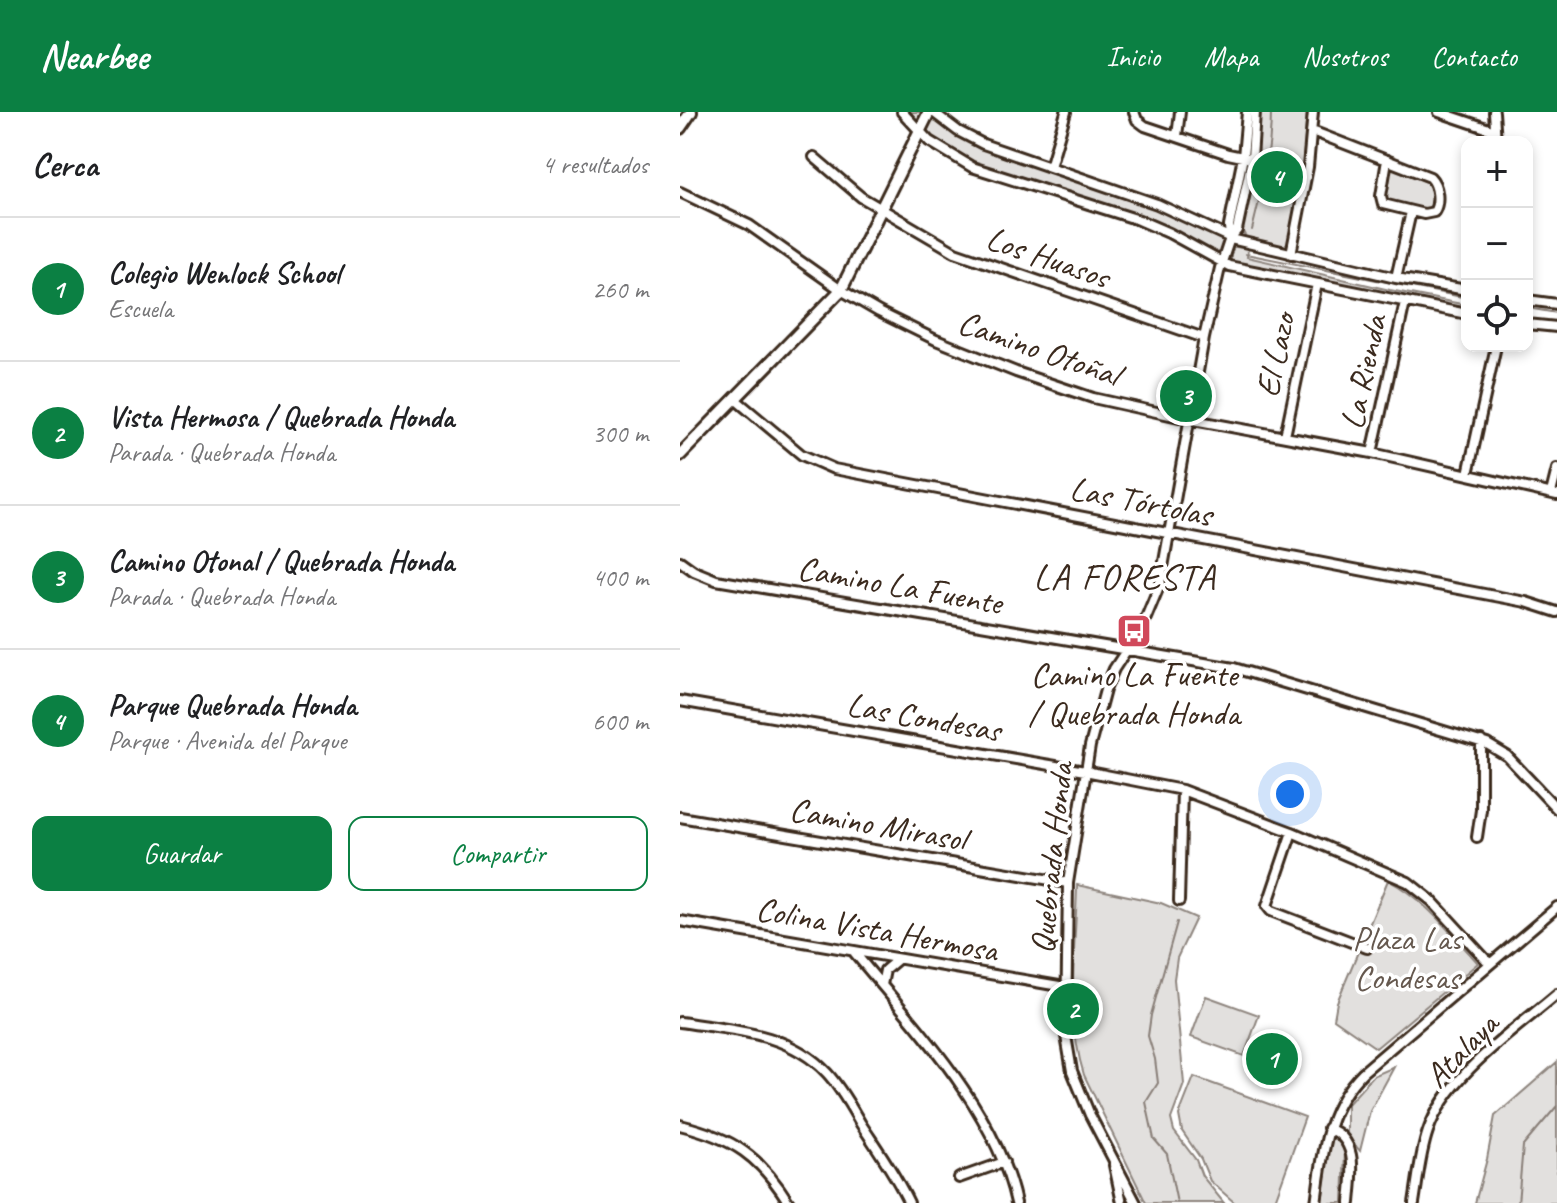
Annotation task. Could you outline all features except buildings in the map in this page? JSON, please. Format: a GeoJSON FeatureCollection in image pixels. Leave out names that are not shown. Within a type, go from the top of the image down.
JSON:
{"type":"FeatureCollection","features":[{"type":"Feature","properties":{"kind":"main road"},"geometry":{"type":"LineString","coordinates":[[680,128],[691,112]]}},
{"type":"Feature","properties":{"kind":"main road"},"geometry":{"type":"LineString","coordinates":[[680,455],[841,290],[931,112]]}},
{"type":"Feature","properties":{"kind":"street"},"geometry":{"type":"LineString","coordinates":[[902,112],[919,133],[948,155],[972,167],[1139,220],[1236,269],[1461,313]]}},
{"type":"Feature","properties":{"kind":"street"},"geometry":{"type":"LineString","coordinates":[[931,112],[983,144],[1157,204],[1230,238],[1396,278],[1461,289]]}},
{"type":"Feature","properties":{"kind":"street"},"geometry":{"type":"LineString","coordinates":[[1050,167],[1066,112]]}},
{"type":"Feature","properties":{"kind":"street"},"geometry":{"type":"LineString","coordinates":[[1134,112],[1142,125],[1247,158]]}},
{"type":"Feature","properties":{"kind":"street"},"geometry":{"type":"LineString","coordinates":[[1177,136],[1180,112]]}},
{"type":"Feature","properties":{"kind":"street"},"geometry":{"type":"LineString","coordinates":[[1247,112],[1247,158]]}},
{"type":"Feature","properties":{"kind":"street"},"geometry":{"type":"LineString","coordinates":[[1247,158],[1255,112]]}},
{"type":"Feature","properties":{"kind":"street"},"geometry":{"type":"LineString","coordinates":[[1291,254],[1313,112]]}},
{"type":"Feature","properties":{"kind":"street"},"geometry":{"type":"LineString","coordinates":[[1439,112],[1495,131]]}},
{"type":"Feature","properties":{"kind":"street"},"geometry":{"type":"LineString","coordinates":[[1494,112],[1495,136]]}},
{"type":"Feature","properties":{"kind":"street"},"geometry":{"type":"LineString","coordinates":[[1312,131],[1426,175],[1435,183],[1435,210],[1426,215],[1386,206],[1381,201],[1387,160]]}},
{"type":"Feature","properties":{"kind":"street","name":"Los Huasos"},"geometry":{"type":"LineString","coordinates":[[814,157],[861,197],[972,259],[1204,338]]}},
{"type":"Feature","properties":{"kind":"street","name":"Quebrada Honda"},"geometry":{"type":"LineString","coordinates":[[1136,1203],[1090,1115],[1072,1071],[1066,1036],[1068,883],[1085,771],[1105,690],[1155,598],[1204,338],[1247,158]]}},
{"type":"Feature","properties":{"kind":"street","name":"Camino Otoñal"},"geometry":{"type":"LineString","coordinates":[[680,192],[749,225],[841,290],[907,326],[1003,368],[1093,398],[1372,453],[1554,494]]}},
{"type":"Feature","properties":{"kind":"street"},"geometry":{"type":"LineString","coordinates":[[1396,278],[1411,212]]}},
{"type":"Feature","properties":{"kind":"street","name":"El Lazo"},"geometry":{"type":"LineString","coordinates":[[1285,436],[1317,284]]}},
{"type":"Feature","properties":{"kind":"street"},"geometry":{"type":"LineString","coordinates":[[1533,301],[1557,304]]}},
{"type":"Feature","properties":{"kind":"street","name":"La Rienda"},"geometry":{"type":"LineString","coordinates":[[1372,453],[1405,302]]}},
{"type":"Feature","properties":{"kind":"street"},"geometry":{"type":"LineString","coordinates":[[1533,325],[1557,327]]}},
{"type":"Feature","properties":{"kind":"street"},"geometry":{"type":"LineString","coordinates":[[1468,474],[1495,352]]}},
{"type":"Feature","properties":{"kind":"street","name":"Las Tórtolas"},"geometry":{"type":"LineString","coordinates":[[735,399],[794,450],[826,467],[1526,602],[1557,612]]}},
{"type":"Feature","properties":{"kind":"street"},"geometry":{"type":"LineString","coordinates":[[1554,494],[1557,469]]}},
{"type":"Feature","properties":{"kind":"street","name":"Camino La Fuente"},"geometry":{"type":"LineString","coordinates":[[680,561],[701,575],[716,580],[1234,668],[1481,741],[1507,756],[1556,806]]}},
{"type":"Feature","properties":{"kind":"street","name":"Las Condesas"},"geometry":{"type":"LineString","coordinates":[[680,701],[1182,790],[1292,832],[1408,882],[1432,901],[1490,964]]}},
{"type":"Feature","properties":{"kind":"street"},"geometry":{"type":"LineString","coordinates":[[1477,837],[1481,810],[1481,741]]}},
{"type":"Feature","properties":{"kind":"street"},"geometry":{"type":"LineString","coordinates":[[1179,901],[1182,790]]}},
{"type":"Feature","properties":{"kind":"street","name":"Camino Mirasol"},"geometry":{"type":"LineString","coordinates":[[680,817],[1068,883]]}},
{"type":"Feature","properties":{"kind":"street"},"geometry":{"type":"LineString","coordinates":[[1292,832],[1267,906],[1271,911],[1367,948]]}},
{"type":"Feature","properties":{"kind":"street"},"geometry":{"type":"LineString","coordinates":[[1316,1203],[1328,1128],[1337,1106],[1356,1080],[1557,907]]}},
{"type":"Feature","properties":{"kind":"street","name":"Colina Vista Hermosa"},"geometry":{"type":"LineString","coordinates":[[680,921],[1065,987]]}},
{"type":"Feature","properties":{"kind":"street"},"geometry":{"type":"LineString","coordinates":[[854,952],[969,1097],[1004,1162],[1016,1203]]}},
{"type":"Feature","properties":{"kind":"street"},"geometry":{"type":"LineString","coordinates":[[882,985],[885,970],[898,959]]}},
{"type":"Feature","properties":{"kind":"street","name":"Atalaya"},"geometry":{"type":"LineString","coordinates":[[1414,1203],[1428,1131],[1448,1093],[1475,1065],[1557,994]]}},
{"type":"Feature","properties":{"kind":"street"},"geometry":{"type":"LineString","coordinates":[[680,1022],[769,1037],[789,1045],[815,1062],[847,1102],[909,1203]]}},
{"type":"Feature","properties":{"kind":"street"},"geometry":{"type":"LineString","coordinates":[[680,1125],[718,1136],[743,1149],[767,1170],[789,1203]]}},
{"type":"Feature","properties":{"kind":"street"},"geometry":{"type":"LineString","coordinates":[[1328,1128],[1342,1136],[1350,1147],[1350,1203]]}},
{"type":"Feature","properties":{"kind":"street"},"geometry":{"type":"LineString","coordinates":[[1113,1159],[1122,1203]]}},
{"type":"Feature","properties":{"kind":"street"},"geometry":{"type":"LineString","coordinates":[[959,1178],[1004,1162]]}},
{"type":"Feature","properties":{"kind":"green space"},"geometry":{"type":"Polygon","coordinates":[[[907,112],[929,112],[947,128],[997,154],[1158,208],[1224,241],[1218,258],[1128,212],[1001,176],[959,159],[932,139],[907,112]]]}},
{"type":"Feature","properties":{"kind":"green space"},"geometry":{"type":"Polygon","coordinates":[[[1260,112],[1307,112],[1301,184],[1289,248],[1247,239],[1242,230],[1254,171],[1260,112]]]}},
{"type":"Feature","properties":{"kind":"green space"},"geometry":{"type":"Polygon","coordinates":[[[1391,167],[1430,183],[1433,198],[1427,211],[1387,200],[1384,195],[1391,167]]]}},
{"type":"Feature","properties":{"kind":"green space"},"geometry":{"type":"Polygon","coordinates":[[[1231,246],[1248,249],[1247,257],[1461,304],[1461,312],[1231,263],[1231,246]]]}},
{"type":"Feature","properties":{"kind":"green space","name":"Plaza Las Condesas"},"geometry":{"type":"Polygon","coordinates":[[[1388,880],[1425,907],[1478,963],[1376,1048],[1334,1019],[1337,1002],[1388,880]]]}},
{"type":"Feature","properties":{"kind":"green space"},"geometry":{"type":"Polygon","coordinates":[[[1077,885],[1161,903],[1196,918],[1177,958],[1174,979],[1184,1084],[1171,1119],[1174,1131],[1196,1160],[1202,1176],[1224,1203],[1146,1203],[1084,1075],[1073,1005],[1077,885]]]}},
{"type":"Feature","properties":{"kind":"green space"},"geometry":{"type":"Polygon","coordinates":[[[1206,996],[1259,1015],[1244,1056],[1191,1037],[1206,996]]]}},
{"type":"Feature","properties":{"kind":"green space"},"geometry":{"type":"Polygon","coordinates":[[[1267,1039],[1290,1049],[1280,1073],[1257,1063],[1267,1039]]]}},
{"type":"Feature","properties":{"kind":"green space"},"geometry":{"type":"Polygon","coordinates":[[[1557,1062],[1557,1203],[1475,1203],[1495,1116],[1557,1062]]]}},
{"type":"Feature","properties":{"kind":"green space"},"geometry":{"type":"Polygon","coordinates":[[[1394,1067],[1370,1111],[1360,1151],[1347,1136],[1347,1105],[1373,1076],[1394,1067]]]}},
{"type":"Feature","properties":{"kind":"green space"},"geometry":{"type":"Polygon","coordinates":[[[1194,1077],[1305,1117],[1274,1203],[1235,1203],[1210,1181],[1201,1159],[1182,1131],[1179,1115],[1194,1077]]]}},
{"type":"Feature","properties":{"kind":"green space"},"geometry":{"type":"Polygon","coordinates":[[[1333,1136],[1344,1145],[1345,1151],[1343,1203],[1322,1203],[1329,1144],[1333,1136]]]}},
{"type":"Feature","properties":{"kind":"waterway"},"geometry":{"type":"LineString","coordinates":[[1252,230],[1268,157],[1271,112]]}},
{"type":"Feature","properties":{"kind":"waterway"},"geometry":{"type":"LineString","coordinates":[[1246,254],[1461,297]]}},
{"type":"Feature","properties":{"kind":"waterway"},"geometry":{"type":"LineString","coordinates":[[1533,309],[1557,313]]}},
{"type":"Feature","properties":{"kind":"waterway"},"geometry":{"type":"LineString","coordinates":[[1177,922],[1151,1015],[1148,1036],[1158,1083],[1146,1102],[1154,1139],[1167,1154],[1177,1203]]}},
{"type":"Feature","properties":{"kind":"waterway"},"geometry":{"type":"LineString","coordinates":[[1518,1203],[1523,1146],[1557,1106]]}},
{"type":"Feature","properties":{"kind":"place","name":"Parque Quebrada Honda"},"geometry":{"type":"Point","coordinates":[1277,177]}},
{"type":"Feature","properties":{"kind":"place","name":"Camino Otonal / Quebrada Honda"},"geometry":{"type":"Point","coordinates":[1186,396]}},
{"type":"Feature","properties":{"kind":"place","name":"Camino La Fuente / Quebrada Honda"},"geometry":{"type":"Point","coordinates":[1134,631]}},
{"type":"Feature","properties":{"kind":"place","name":"Vista Hermosa / Quebrada Honda"},"geometry":{"type":"Point","coordinates":[1073,1009]}},
{"type":"Feature","properties":{"kind":"place","name":"Colegio Wenlock School"},"geometry":{"type":"Point","coordinates":[1272,1059]}},
{"type":"Feature","properties":{"kind":"district","name":"LA FORESTA"},"geometry":{"type":"Point","coordinates":[1125,577]}}]}
